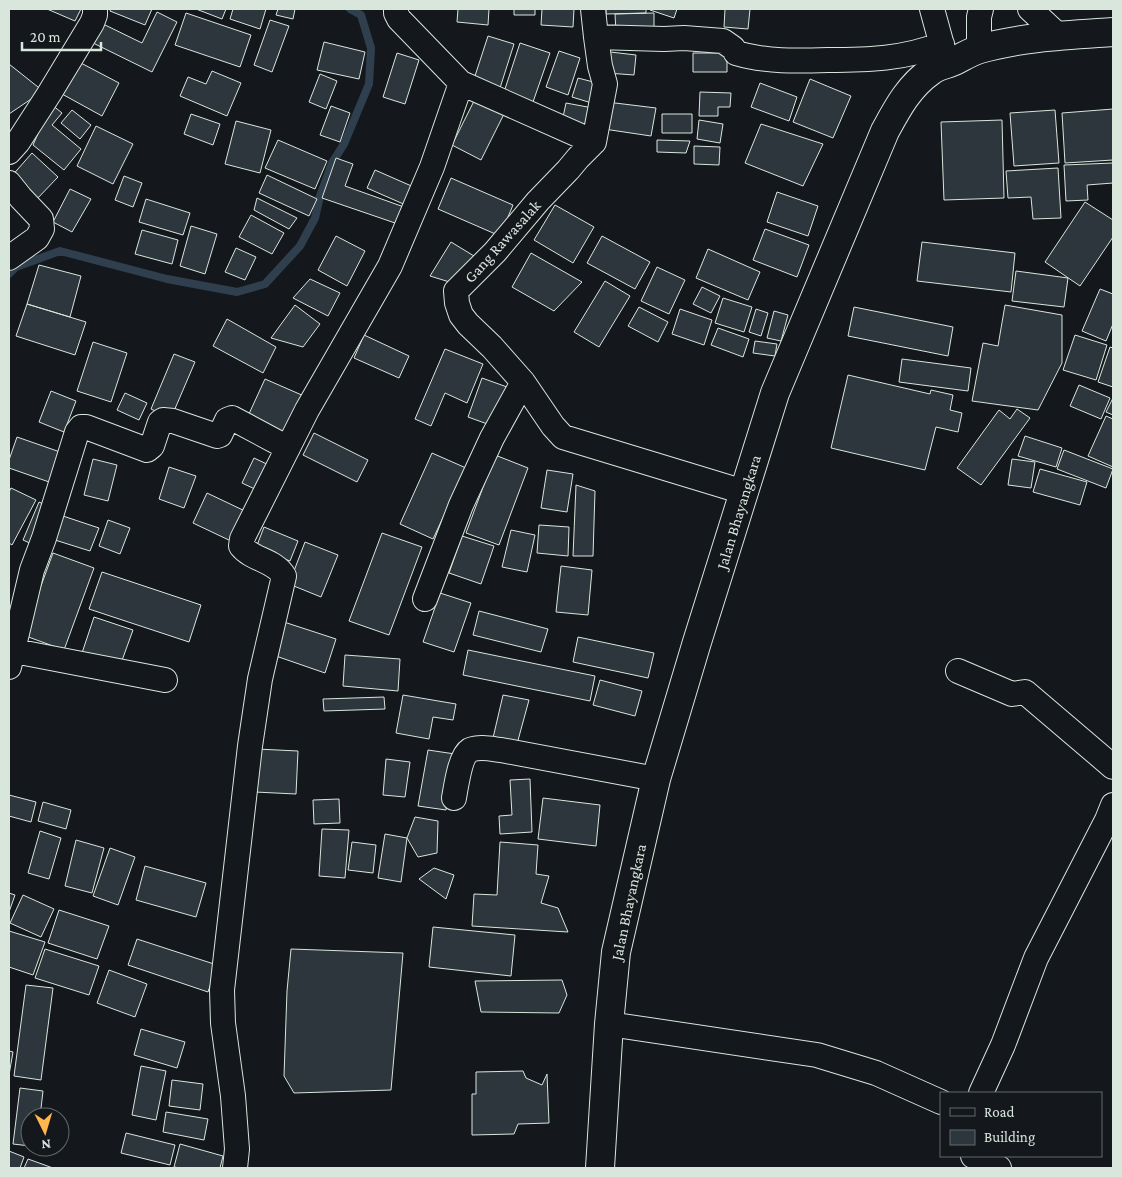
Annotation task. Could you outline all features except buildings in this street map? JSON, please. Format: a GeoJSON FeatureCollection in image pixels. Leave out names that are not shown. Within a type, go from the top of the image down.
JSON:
{"type":"FeatureCollection","features":[{"type":"Feature","properties":{"kind":"highway","name":"Jalan Bhayangkara"},"geometry":{"type":"LineString","coordinates":[[600,1168],[609,1024],[616,952],[656,779],[775,393],[885,131],[901,103],[915,84],[945,54],[979,50],[1012,42],[1113,32]]}},
{"type":"Feature","properties":{"kind":"street"},"geometry":{"type":"LineString","coordinates":[[9,152],[18,142],[49,94],[87,31],[95,15],[95,9]]}},
{"type":"Feature","properties":{"kind":"street"},"geometry":{"type":"LineString","coordinates":[[396,9],[399,19],[460,83],[594,142],[605,84],[600,66],[593,9]]}},
{"type":"Feature","properties":{"kind":"street"},"geometry":{"type":"LineString","coordinates":[[596,37],[684,38],[723,41],[733,48],[736,53],[760,59],[789,61],[863,60],[898,57],[917,52],[945,54],[932,9]]}},
{"type":"Feature","properties":{"kind":"street"},"geometry":{"type":"LineString","coordinates":[[979,50],[979,17],[981,9]]}},
{"type":"Feature","properties":{"kind":"street"},"geometry":{"type":"LineString","coordinates":[[1030,9],[1060,36]]}},
{"type":"Feature","properties":{"kind":"street"},"geometry":{"type":"LineString","coordinates":[[235,1168],[237,1149],[233,1096],[223,1023],[222,990],[251,736],[260,679],[284,576],[280,570],[245,552],[241,546],[242,539],[307,410],[390,266],[432,167],[460,83]]}},
{"type":"Feature","properties":{"kind":"street","name":"Gang Rawasalak"},"geometry":{"type":"LineString","coordinates":[[594,142],[538,200],[495,252],[456,291],[461,315],[523,382],[563,437],[744,492]]}},
{"type":"Feature","properties":{"kind":"street"},"geometry":{"type":"LineString","coordinates":[[9,183],[20,198],[41,219],[42,229],[37,238],[9,258]]}},
{"type":"Feature","properties":{"kind":"street"},"geometry":{"type":"LineString","coordinates":[[425,599],[461,505],[492,438],[523,382]]}},
{"type":"Feature","properties":{"kind":"street"},"geometry":{"type":"LineString","coordinates":[[165,680],[10,656],[32,570],[78,429],[86,427],[147,450],[152,446],[160,422],[163,420],[173,421],[217,436],[220,435],[227,420],[232,418],[288,448]]}},
{"type":"Feature","properties":{"kind":"street"},"geometry":{"type":"LineString","coordinates":[[958,671],[1012,694],[1025,692],[1113,767]]}},
{"type":"Feature","properties":{"kind":"street"},"geometry":{"type":"LineString","coordinates":[[454,798],[462,761],[470,750],[479,748],[502,750],[656,779]]}},
{"type":"Feature","properties":{"kind":"street"},"geometry":{"type":"LineString","coordinates":[[981,1092],[1003,1045],[1036,958],[1111,816]]}},
{"type":"Feature","properties":{"kind":"street"},"geometry":{"type":"LineString","coordinates":[[609,1024],[817,1056],[876,1073],[940,1102]]}},
{"type":"Feature","properties":{"kind":"street"},"geometry":{"type":"LineString","coordinates":[[975,1157],[999,1168]]}},
{"type":"Feature","properties":{"kind":"waterway"},"geometry":{"type":"LineString","coordinates":[[9,274],[16,267],[60,251],[167,279],[237,292],[265,284],[300,246],[315,218],[320,196],[332,163],[344,144],[369,84],[371,48],[361,15],[350,9]]}}]}
